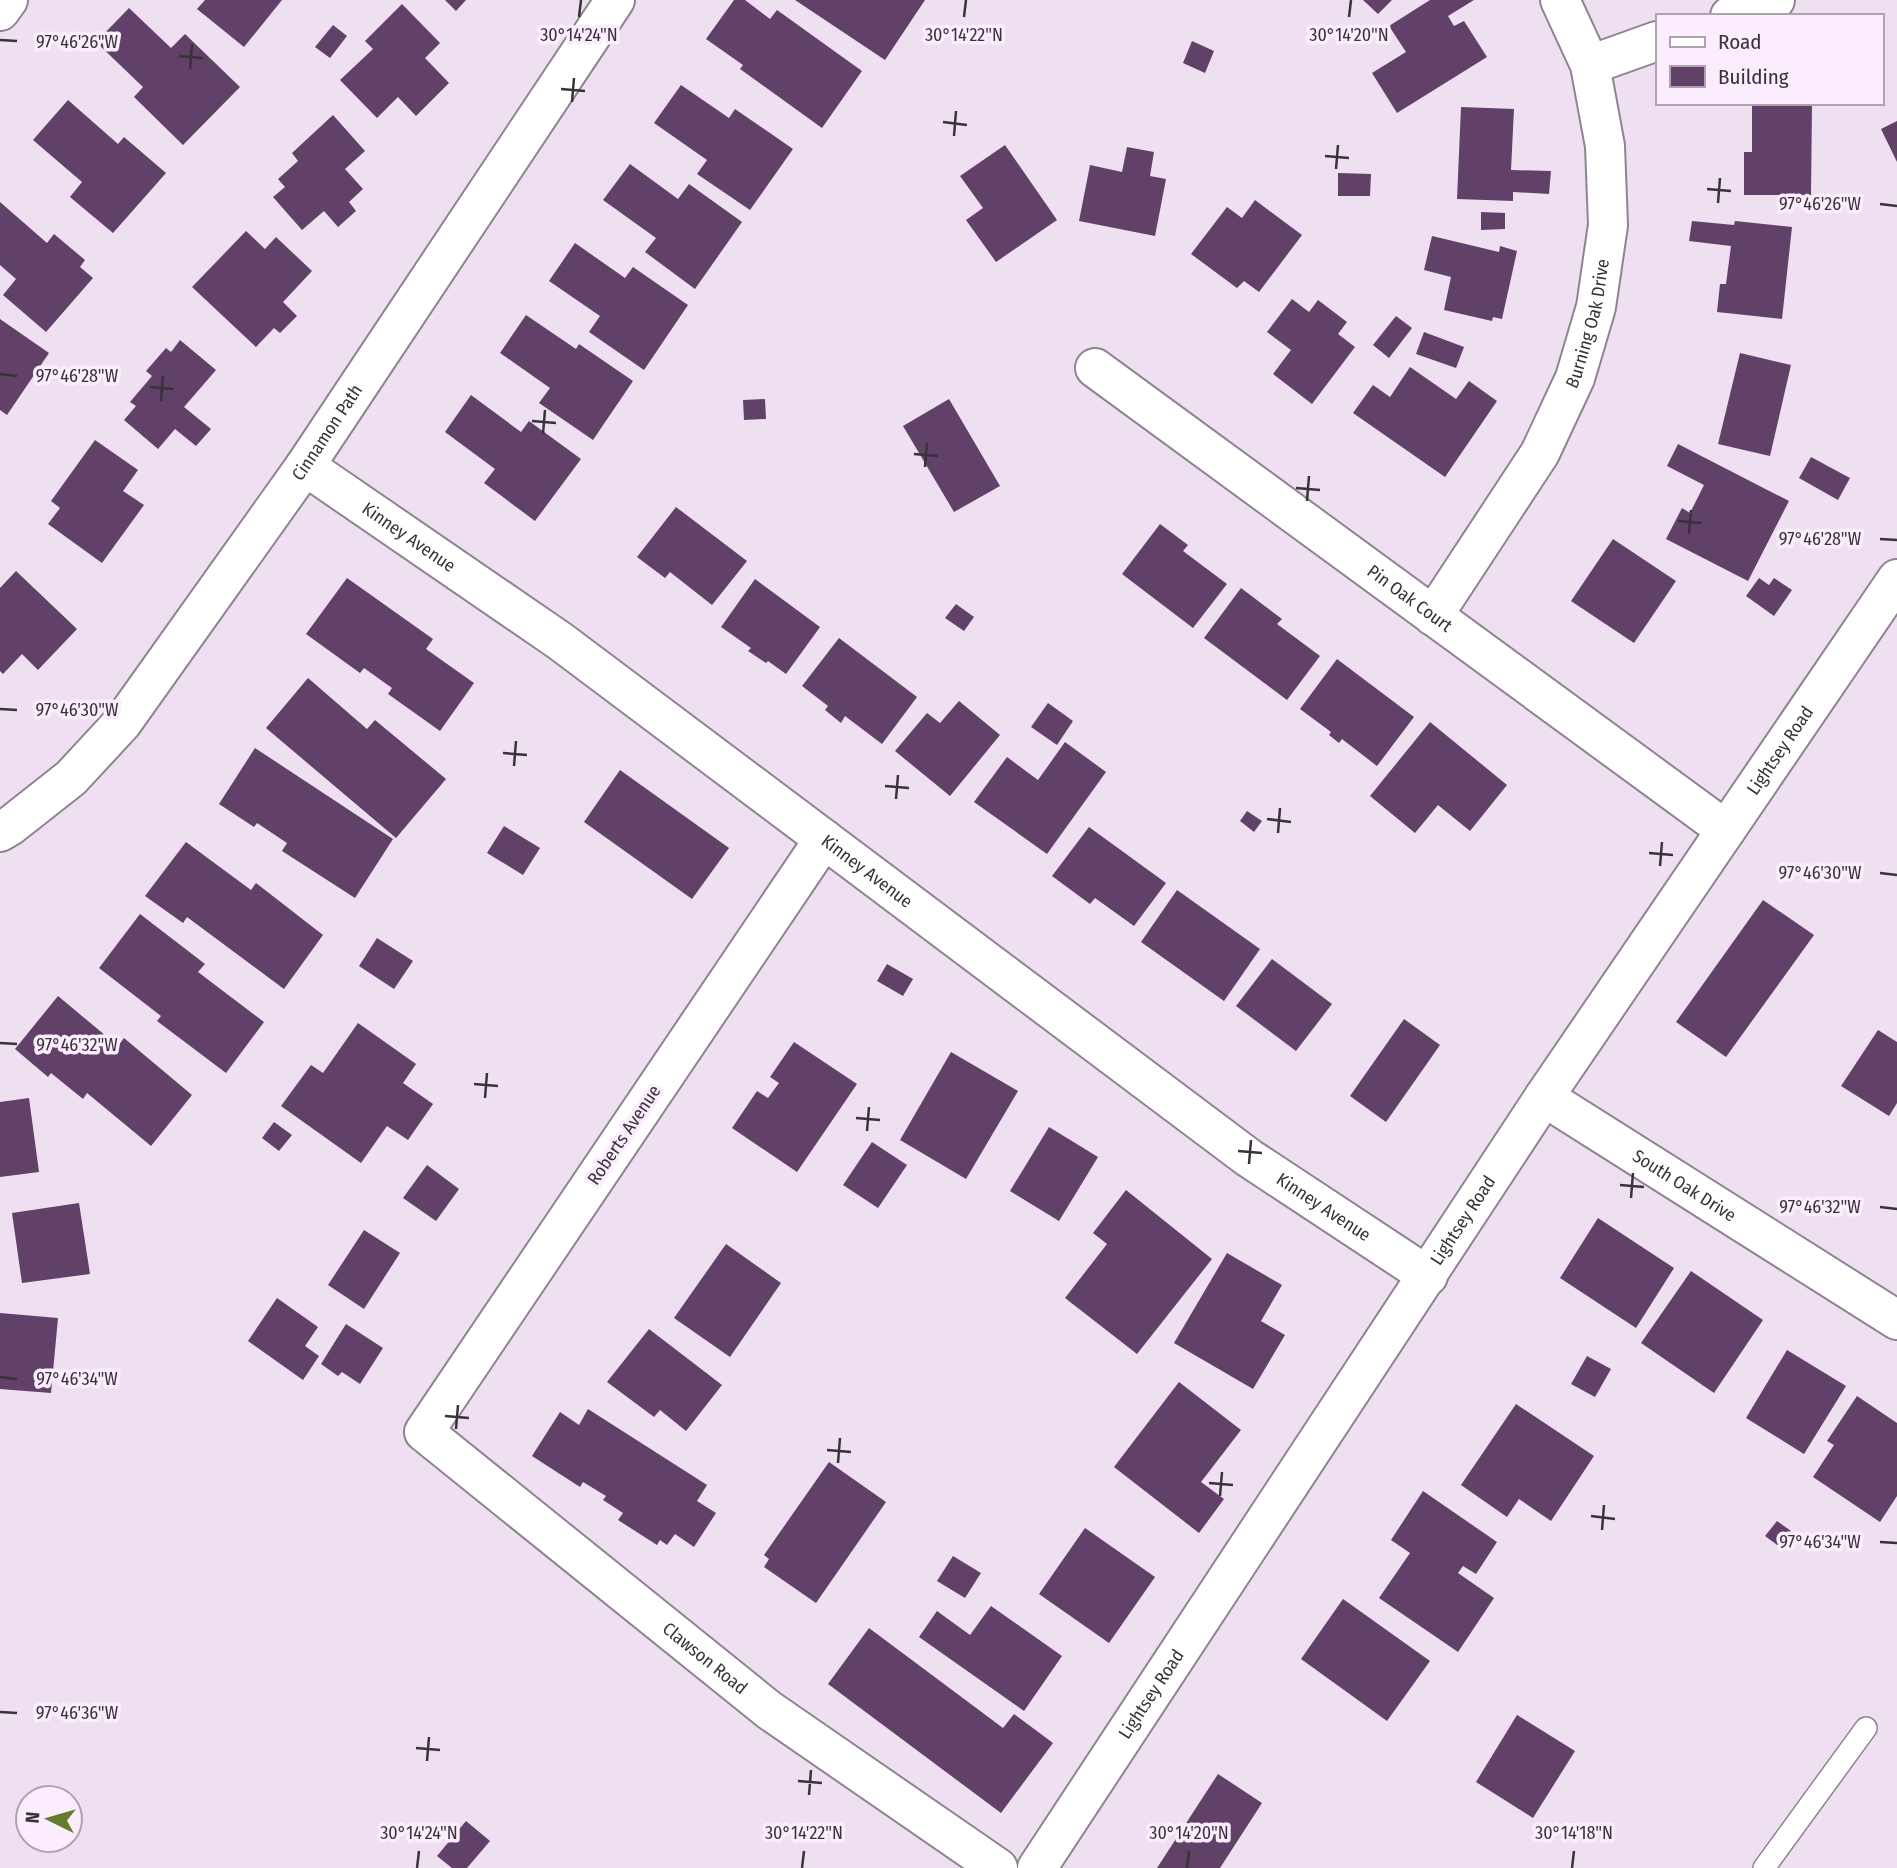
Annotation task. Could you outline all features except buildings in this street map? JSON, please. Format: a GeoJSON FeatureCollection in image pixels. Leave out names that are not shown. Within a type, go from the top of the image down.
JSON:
{"type":"FeatureCollection","features":[{"type":"Feature","properties":{"kind":"street"},"geometry":{"type":"LineString","coordinates":[[0,11],[8,0]]}},
{"type":"Feature","properties":{"kind":"street","name":"Cinnamon Path"},"geometry":{"type":"LineString","coordinates":[[0,832],[71,778],[122,723],[305,466],[615,0]]}},
{"type":"Feature","properties":{"kind":"street","name":"Burning Oak Drive"},"geometry":{"type":"LineString","coordinates":[[1433,615],[1541,453],[1575,378],[1596,307],[1608,225],[1605,146],[1590,65],[1560,0]]}},
{"type":"Feature","properties":{"kind":"street"},"geometry":{"type":"LineString","coordinates":[[1736,14],[1775,0]]}},
{"type":"Feature","properties":{"kind":"street"},"geometry":{"type":"LineString","coordinates":[[1590,65],[1656,41]]}},
{"type":"Feature","properties":{"kind":"street","name":"Pin Oak Court"},"geometry":{"type":"LineString","coordinates":[[1095,368],[1726,830]]}},
{"type":"Feature","properties":{"kind":"street","name":"Kinney Avenue"},"geometry":{"type":"LineString","coordinates":[[305,466],[560,641],[1250,1158],[1428,1276]]}},
{"type":"Feature","properties":{"kind":"street","name":"Lightsey Road"},"geometry":{"type":"LineString","coordinates":[[1037,1868],[1545,1097],[1897,579]]}},
{"type":"Feature","properties":{"kind":"street","name":"Roberts Avenue"},"geometry":{"type":"LineString","coordinates":[[424,1432],[824,839]]}},
{"type":"Feature","properties":{"kind":"street","name":"South Oak Drive"},"geometry":{"type":"LineString","coordinates":[[1545,1097],[1897,1320]]}},
{"type":"Feature","properties":{"kind":"street","name":"Clawson Road"},"geometry":{"type":"LineString","coordinates":[[424,1432],[769,1710],[998,1868]]}},
{"type":"Feature","properties":{"kind":"lane"},"geometry":{"type":"LineString","coordinates":[[1764,1868],[1866,1728]]}}]}
